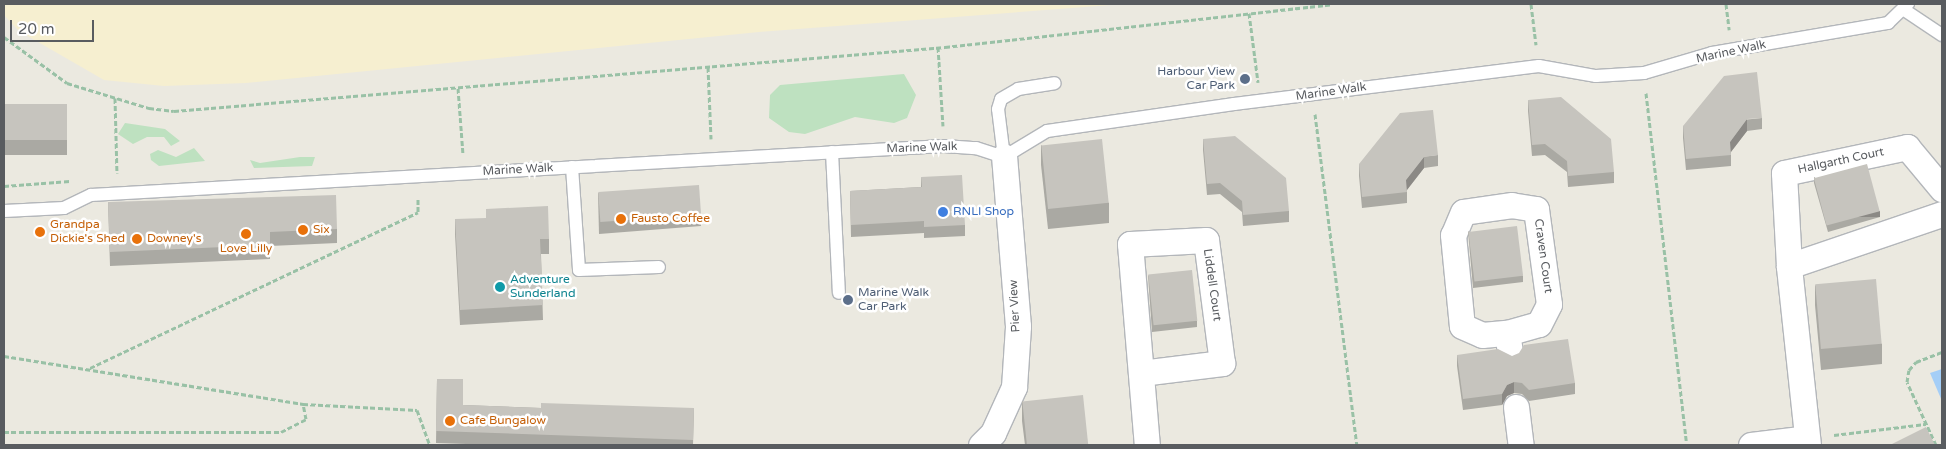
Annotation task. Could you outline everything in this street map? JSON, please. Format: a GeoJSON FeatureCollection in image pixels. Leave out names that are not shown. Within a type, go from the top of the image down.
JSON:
{"type":"FeatureCollection","features":[{"type":"Feature","properties":{"kind":"street","name":"Hallgarth Court"},"geometry":{"type":"LineString","coordinates":[[1808,442],[1789,266],[1784,173],[1907,147],[1942,189]]}},
{"type":"Feature","properties":{"kind":"street","name":"Pier View"},"geometry":{"type":"LineString","coordinates":[[982,445],[993,433],[1014,387],[1018,326],[1004,157]]}},
{"type":"Feature","properties":{"kind":"street","name":"Craven Court"},"geometry":{"type":"LineString","coordinates":[[1512,205],[1536,209],[1549,304],[1539,324],[1508,343],[1482,335],[1462,326],[1453,235],[1463,212],[1512,205]]}},
{"type":"Feature","properties":{"kind":"street"},"geometry":{"type":"LineString","coordinates":[[1789,266],[1942,214]]}},
{"type":"Feature","properties":{"kind":"street","name":"Liddell Court"},"geometry":{"type":"LineString","coordinates":[[1141,373],[1222,363],[1206,240],[1130,244],[1147,445]]}},
{"type":"Feature","properties":{"kind":"street"},"geometry":{"type":"LineString","coordinates":[[1516,407],[1521,445]]}},
{"type":"Feature","properties":{"kind":"street"},"geometry":{"type":"LineString","coordinates":[[1751,445],[1808,442]]}},
{"type":"Feature","properties":{"kind":"lane","name":"Marine Walk"},"geometry":{"type":"LineString","coordinates":[[4,211],[64,208],[91,195],[832,152],[944,146],[976,148],[1004,157],[1047,131],[1261,101],[1313,96],[1539,66],[1596,76],[1644,73],[1731,50],[1888,23],[1906,6]]}},
{"type":"Feature","properties":{"kind":"lane"},"geometry":{"type":"LineString","coordinates":[[1906,6],[1942,36]]}},
{"type":"Feature","properties":{"kind":"lane"},"geometry":{"type":"LineString","coordinates":[[1004,157],[998,109],[1001,99],[1018,90],[1055,83]]}},
{"type":"Feature","properties":{"kind":"lane"},"geometry":{"type":"LineString","coordinates":[[832,152],[839,293]]}},
{"type":"Feature","properties":{"kind":"lane"},"geometry":{"type":"LineString","coordinates":[[572,167],[579,270],[659,266]]}},
{"type":"Feature","properties":{"kind":"path"},"geometry":{"type":"LineString","coordinates":[[4,38],[67,83],[149,108],[184,110],[938,47],[1333,4]]}},
{"type":"Feature","properties":{"kind":"path"},"geometry":{"type":"LineString","coordinates":[[1532,4],[1539,66]]}},
{"type":"Feature","properties":{"kind":"path"},"geometry":{"type":"LineString","coordinates":[[1726,4],[1731,50]]}},
{"type":"Feature","properties":{"kind":"path"},"geometry":{"type":"LineString","coordinates":[[1249,13],[1261,101]]}},
{"type":"Feature","properties":{"kind":"path"},"geometry":{"type":"LineString","coordinates":[[938,47],[944,146]]}},
{"type":"Feature","properties":{"kind":"path"},"geometry":{"type":"LineString","coordinates":[[708,67],[712,159]]}},
{"type":"Feature","properties":{"kind":"path"},"geometry":{"type":"LineString","coordinates":[[1644,73],[1686,445]]}},
{"type":"Feature","properties":{"kind":"path"},"geometry":{"type":"LineString","coordinates":[[458,88],[464,173]]}},
{"type":"Feature","properties":{"kind":"path"},"geometry":{"type":"LineString","coordinates":[[1313,96],[1357,445]]}},
{"type":"Feature","properties":{"kind":"path"},"geometry":{"type":"LineString","coordinates":[[108,177],[117,176],[115,98]]}},
{"type":"Feature","properties":{"kind":"path"},"geometry":{"type":"LineString","coordinates":[[4,186],[79,180]]}},
{"type":"Feature","properties":{"kind":"path"},"geometry":{"type":"LineString","coordinates":[[89,369],[418,212]]}},
{"type":"Feature","properties":{"kind":"path"},"geometry":{"type":"LineString","coordinates":[[1936,445],[1907,382],[1909,370],[1916,362],[1942,352]]}},
{"type":"Feature","properties":{"kind":"path"},"geometry":{"type":"LineString","coordinates":[[4,356],[303,404],[417,410],[430,445]]}},
{"type":"Feature","properties":{"kind":"path"},"geometry":{"type":"LineString","coordinates":[[4,432],[281,432],[306,419],[303,404]]}},
{"type":"Feature","properties":{"kind":"path"},"geometry":{"type":"LineString","coordinates":[[1808,442],[1925,424]]}},
{"type":"Feature","properties":{"kind":"green space"},"geometry":{"type":"Polygon","coordinates":[[[904,74],[916,95],[907,118],[894,123],[855,117],[805,134],[789,132],[769,118],[770,95],[780,85],[904,74]]]}},
{"type":"Feature","properties":{"kind":"green space"},"geometry":{"type":"Polygon","coordinates":[[[125,123],[165,129],[180,141],[171,146],[164,137],[147,137],[133,144],[118,134],[125,123]]]}},
{"type":"Feature","properties":{"kind":"green space"},"geometry":{"type":"Polygon","coordinates":[[[194,148],[205,161],[159,166],[151,160],[150,154],[158,150],[176,157],[194,148]]]}},
{"type":"Feature","properties":{"kind":"green space"},"geometry":{"type":"Polygon","coordinates":[[[300,157],[315,157],[312,166],[254,168],[250,160],[260,163],[300,157]]]}},
{"type":"Feature","properties":{"kind":"sand"},"geometry":{"type":"Polygon","coordinates":[[[4,4],[1124,4],[759,32],[246,83],[164,86],[104,80],[19,31],[4,15],[4,4]]]}},
{"type":"Feature","properties":{"kind":"water"},"geometry":{"type":"Polygon","coordinates":[[[1942,369],[1942,401],[1930,373],[1942,369]]]}},
{"type":"Feature","properties":{"kind":"building"},"geometry":{"type":"Polygon","coordinates":[[[1757,72],[1762,118],[1747,119],[1730,142],[1731,155],[1686,159],[1683,126],[1724,76],[1757,72]]]}},
{"type":"Feature","properties":{"kind":"building"},"geometry":{"type":"Polygon","coordinates":[[[1561,97],[1611,139],[1614,172],[1568,176],[1567,161],[1545,144],[1532,145],[1528,100],[1561,97]]]}},
{"type":"Feature","properties":{"kind":"building"},"geometry":{"type":"Polygon","coordinates":[[[4,104],[67,104],[67,140],[4,140],[4,104]]]}},
{"type":"Feature","properties":{"kind":"building"},"geometry":{"type":"Polygon","coordinates":[[[1433,110],[1438,155],[1424,157],[1406,180],[1407,192],[1362,197],[1359,164],[1400,113],[1433,110]]]}},
{"type":"Feature","properties":{"kind":"building"},"geometry":{"type":"Polygon","coordinates":[[[1235,136],[1286,178],[1289,211],[1243,215],[1242,201],[1220,183],[1207,184],[1203,139],[1235,136]]]}},
{"type":"Feature","properties":{"kind":"building"},"geometry":{"type":"Polygon","coordinates":[[[1102,139],[1109,203],[1048,209],[1041,145],[1102,139]]]}},
{"type":"Feature","properties":{"kind":"building"},"geometry":{"type":"Polygon","coordinates":[[[1867,164],[1880,211],[1827,226],[1814,178],[1867,164]]]}},
{"type":"Feature","properties":{"kind":"building"},"geometry":{"type":"Polygon","coordinates":[[[962,175],[965,225],[924,227],[924,221],[851,225],[850,191],[922,187],[921,177],[962,175]]]}},
{"type":"Feature","properties":{"kind":"building"},"geometry":{"type":"Polygon","coordinates":[[[699,185],[701,215],[600,222],[598,192],[699,185]]]}},
{"type":"Feature","properties":{"kind":"building"},"geometry":{"type":"Polygon","coordinates":[[[336,195],[337,229],[270,232],[270,245],[110,252],[108,202],[336,195]]]}},
{"type":"Feature","properties":{"kind":"building","name":"Adventure Sunderland"},"geometry":{"type":"Polygon","coordinates":[[[548,206],[549,239],[540,239],[543,305],[460,310],[455,219],[486,218],[486,209],[548,206]]]}},
{"type":"Feature","properties":{"kind":"building"},"geometry":{"type":"Polygon","coordinates":[[[1517,226],[1523,276],[1474,282],[1468,232],[1517,226]]]}},
{"type":"Feature","properties":{"kind":"building"},"geometry":{"type":"Polygon","coordinates":[[[1192,270],[1197,321],[1154,325],[1148,275],[1192,270]]]}},
{"type":"Feature","properties":{"kind":"building"},"geometry":{"type":"Polygon","coordinates":[[[1876,279],[1882,344],[1821,349],[1815,284],[1876,279]]]}},
{"type":"Feature","properties":{"kind":"building"},"geometry":{"type":"Polygon","coordinates":[[[1568,339],[1575,383],[1529,390],[1522,383],[1514,382],[1507,385],[1502,394],[1463,399],[1457,355],[1498,349],[1512,356],[1519,353],[1524,345],[1568,339]]]}},
{"type":"Feature","properties":{"kind":"building"},"geometry":{"type":"Polygon","coordinates":[[[437,379],[463,379],[463,405],[541,408],[541,403],[694,408],[693,440],[436,431],[437,379]]]}},
{"type":"Feature","properties":{"kind":"building"},"geometry":{"type":"Polygon","coordinates":[[[1083,395],[1088,445],[1027,445],[1022,401],[1083,395]]]}},
{"type":"Feature","properties":{"kind":"building"},"geometry":{"type":"Polygon","coordinates":[[[1926,427],[1935,445],[1890,445],[1926,427]]]}},
{"type":"Feature","properties":{"kind":"place","name":"Harbour View Car Park"},"geometry":{"type":"Point","coordinates":[1245,79]}},
{"type":"Feature","properties":{"kind":"place","name":"RNLI Shop"},"geometry":{"type":"Point","coordinates":[943,212]}},
{"type":"Feature","properties":{"kind":"place","name":"Fausto Coffee"},"geometry":{"type":"Point","coordinates":[621,219]}},
{"type":"Feature","properties":{"kind":"place","name":"Six"},"geometry":{"type":"Point","coordinates":[303,230]}},
{"type":"Feature","properties":{"kind":"place","name":"Grandpa Dickie's Shed"},"geometry":{"type":"Point","coordinates":[40,232]}},
{"type":"Feature","properties":{"kind":"place","name":"Love Lilly"},"geometry":{"type":"Point","coordinates":[246,234]}},
{"type":"Feature","properties":{"kind":"place","name":"Downey's"},"geometry":{"type":"Point","coordinates":[137,239]}},
{"type":"Feature","properties":{"kind":"place","name":"Adventure Sunderland"},"geometry":{"type":"Point","coordinates":[500,287]}},
{"type":"Feature","properties":{"kind":"place","name":"Marine Walk Car Park"},"geometry":{"type":"Point","coordinates":[848,300]}},
{"type":"Feature","properties":{"kind":"place","name":"Cafe Bungalow"},"geometry":{"type":"Point","coordinates":[450,421]}}]}
